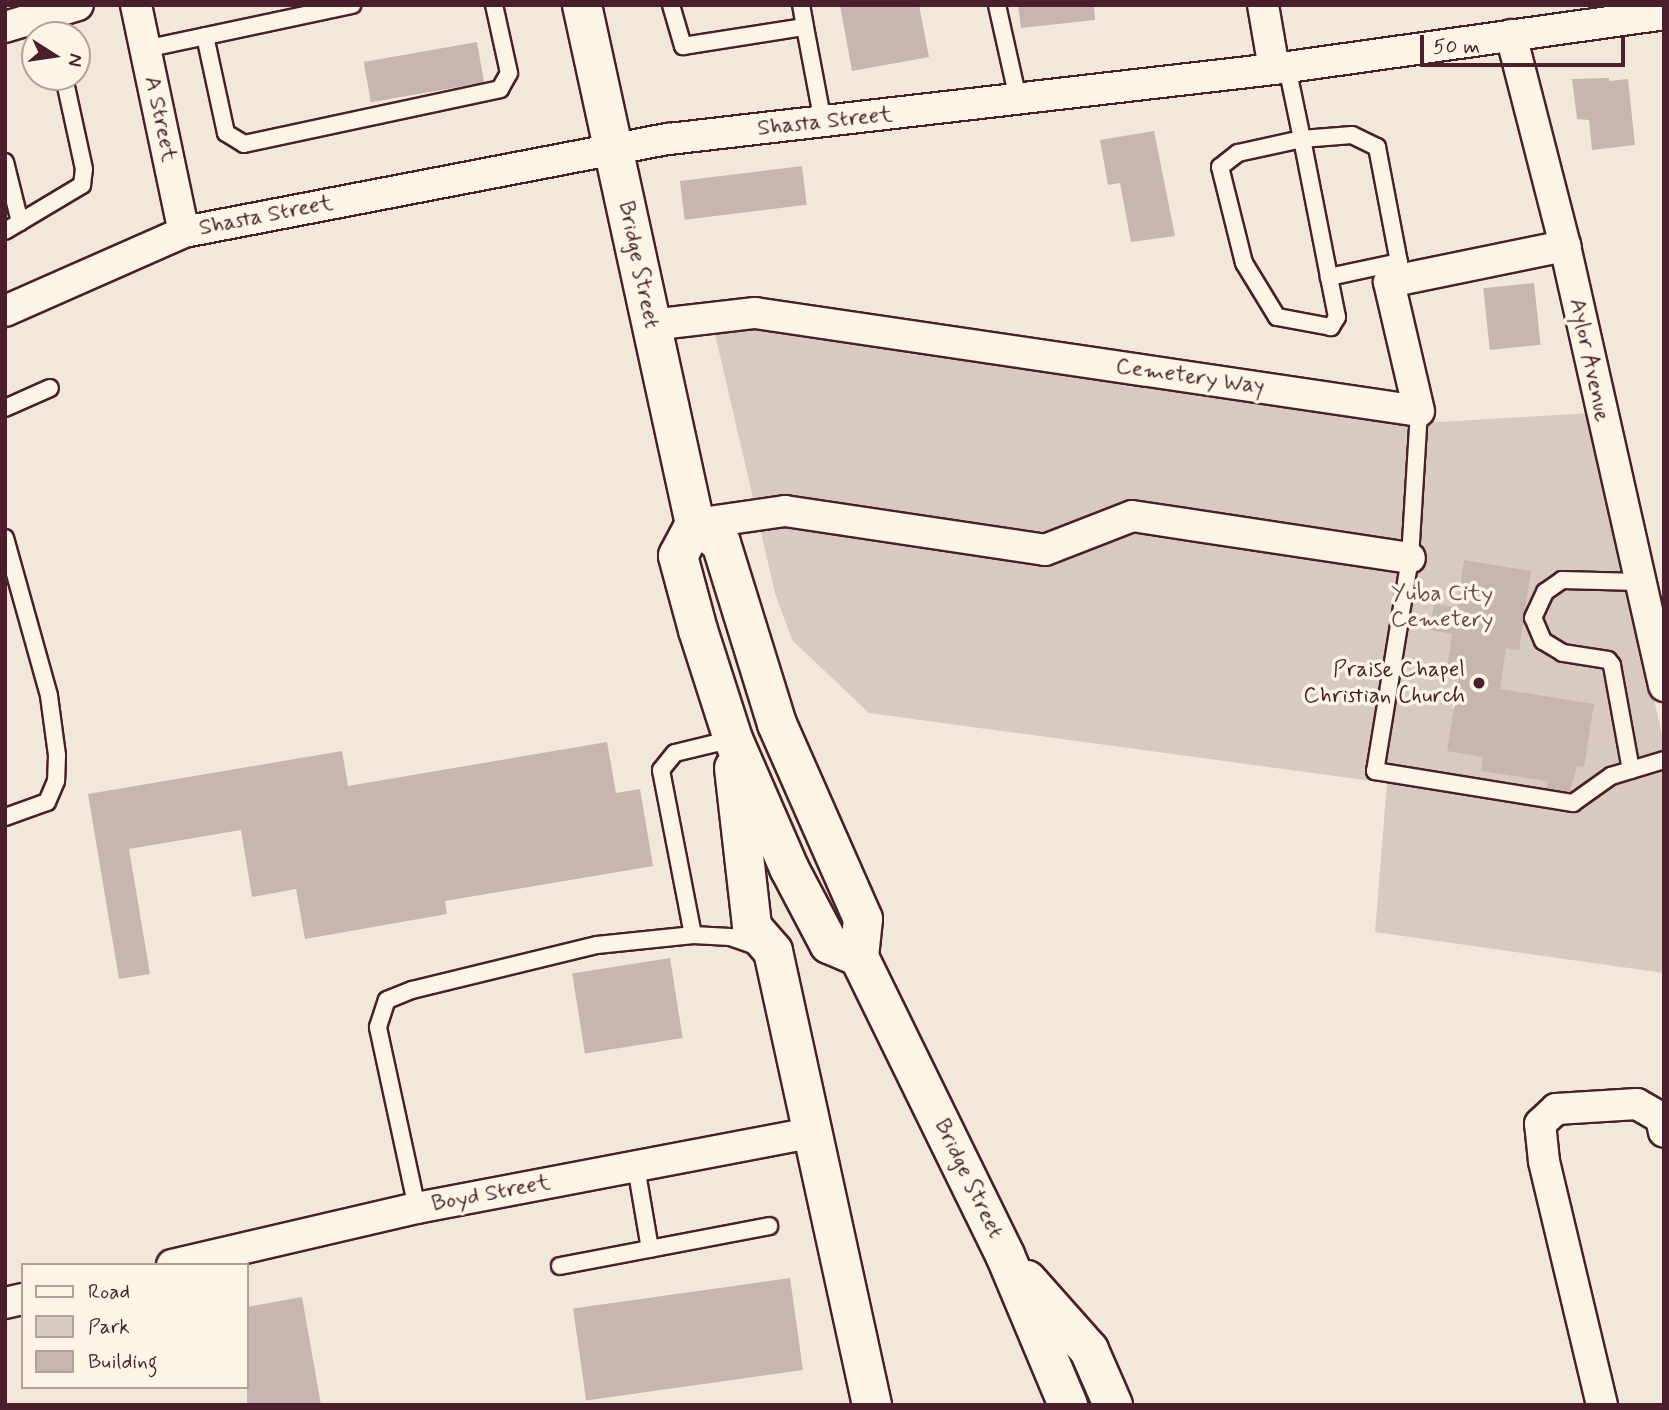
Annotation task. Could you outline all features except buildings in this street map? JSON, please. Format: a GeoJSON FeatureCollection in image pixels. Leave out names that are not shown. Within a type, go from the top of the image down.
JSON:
{"type":"FeatureCollection","features":[{"type":"Feature","properties":{"kind":"main road","name":"Bridge Street"},"geometry":{"type":"LineString","coordinates":[[582,5],[695,524]]}},
{"type":"Feature","properties":{"kind":"main road"},"geometry":{"type":"LineString","coordinates":[[695,524],[721,543],[776,724],[863,919],[859,957],[829,944],[789,868],[733,739],[678,556],[695,524]]}},
{"type":"Feature","properties":{"kind":"main road"},"geometry":{"type":"LineString","coordinates":[[733,739],[752,927],[773,951],[872,1405]]}},
{"type":"Feature","properties":{"kind":"main road","name":"Bridge Street"},"geometry":{"type":"LineString","coordinates":[[859,957],[1005,1255],[1068,1405]]}},
{"type":"Feature","properties":{"kind":"main road"},"geometry":{"type":"LineString","coordinates":[[1005,1255],[1089,1349],[1112,1405]]}},
{"type":"Feature","properties":{"kind":"street"},"geometry":{"type":"LineString","coordinates":[[56,21],[78,5]]}},
{"type":"Feature","properties":{"kind":"street","name":"A Street"},"geometry":{"type":"LineString","coordinates":[[136,5],[184,232]]}},
{"type":"Feature","properties":{"kind":"street"},"geometry":{"type":"LineString","coordinates":[[1263,5],[1281,68]]}},
{"type":"Feature","properties":{"kind":"street","name":"Shasta Street"},"geometry":{"type":"LineString","coordinates":[[5,311],[184,232],[669,139],[1281,68],[1664,14]]}},
{"type":"Feature","properties":{"kind":"street","name":"Aylor Avenue"},"geometry":{"type":"LineString","coordinates":[[1511,35],[1648,589],[1664,686]]}},
{"type":"Feature","properties":{"kind":"street"},"geometry":{"type":"LineString","coordinates":[[1419,411],[1389,282],[1565,246]]}},
{"type":"Feature","properties":{"kind":"street","name":"Cemetery Way"},"geometry":{"type":"LineString","coordinates":[[651,325],[755,313],[1419,411]]}},
{"type":"Feature","properties":{"kind":"street"},"geometry":{"type":"LineString","coordinates":[[695,524],[785,511],[1045,550],[1132,516],[1410,558]]}},
{"type":"Feature","properties":{"kind":"street"},"geometry":{"type":"LineString","coordinates":[[1602,1405],[1544,1161],[1540,1124],[1556,1109],[1637,1104],[1661,1118],[1664,1132]]}},
{"type":"Feature","properties":{"kind":"street","name":"Boyd Street"},"geometry":{"type":"LineString","coordinates":[[182,1263],[416,1208],[812,1133]]}},
{"type":"Feature","properties":{"kind":"lane"},"geometry":{"type":"LineString","coordinates":[[145,49],[352,5]]}},
{"type":"Feature","properties":{"kind":"lane"},"geometry":{"type":"LineString","coordinates":[[205,36],[226,133],[244,144],[500,89],[509,73],[494,5]]}},
{"type":"Feature","properties":{"kind":"lane"},"geometry":{"type":"LineString","coordinates":[[671,5],[683,46],[805,27]]}},
{"type":"Feature","properties":{"kind":"lane"},"geometry":{"type":"LineString","coordinates":[[801,5],[823,122]]}},
{"type":"Feature","properties":{"kind":"lane"},"geometry":{"type":"LineString","coordinates":[[998,5],[1018,99]]}},
{"type":"Feature","properties":{"kind":"lane"},"geometry":{"type":"LineString","coordinates":[[1281,68],[1301,139],[1337,317],[1331,327],[1277,317],[1244,263],[1220,167],[1238,153],[1301,139],[1352,135],[1377,147],[1400,251],[1399,262],[1329,277]]}},
{"type":"Feature","properties":{"kind":"lane"},"geometry":{"type":"LineString","coordinates":[[5,231],[82,185],[84,169],[67,91]]}},
{"type":"Feature","properties":{"kind":"lane"},"geometry":{"type":"LineString","coordinates":[[5,162],[20,222]]}},
{"type":"Feature","properties":{"kind":"lane"},"geometry":{"type":"LineString","coordinates":[[5,408],[50,388]]}},
{"type":"Feature","properties":{"kind":"lane"},"geometry":{"type":"LineString","coordinates":[[1419,411],[1410,558],[1375,771],[1573,803],[1611,776],[1664,760]]}},
{"type":"Feature","properties":{"kind":"lane"},"geometry":{"type":"LineString","coordinates":[[5,538],[49,696],[57,755],[56,781],[47,802],[5,817]]}},
{"type":"Feature","properties":{"kind":"lane"},"geometry":{"type":"LineString","coordinates":[[1631,771],[1612,665],[1608,660],[1563,653],[1542,642],[1533,618],[1545,592],[1562,580],[1648,589]]}},
{"type":"Feature","properties":{"kind":"lane"},"geometry":{"type":"LineString","coordinates":[[693,935],[662,771],[675,753],[733,739]]}},
{"type":"Feature","properties":{"kind":"lane"},"geometry":{"type":"LineString","coordinates":[[416,1208],[378,1027],[387,1000],[412,990],[597,945],[693,935],[730,937],[773,951]]}},
{"type":"Feature","properties":{"kind":"lane"},"geometry":{"type":"LineString","coordinates":[[636,1167],[650,1249]]}},
{"type":"Feature","properties":{"kind":"lane"},"geometry":{"type":"LineString","coordinates":[[560,1266],[769,1226]]}},
{"type":"Feature","properties":{"kind":"green space","name":"Yuba City Cemetery"},"geometry":{"type":"Polygon","coordinates":[[[755,325],[1439,422],[1590,413],[1664,744],[1664,973],[1375,932],[1387,783],[869,713],[792,640],[775,593],[715,334],[755,325]]]}},
{"type":"Feature","properties":{"kind":"place","name":"Praise Chapel Christian Church"},"geometry":{"type":"Point","coordinates":[1479,683]}}]}
